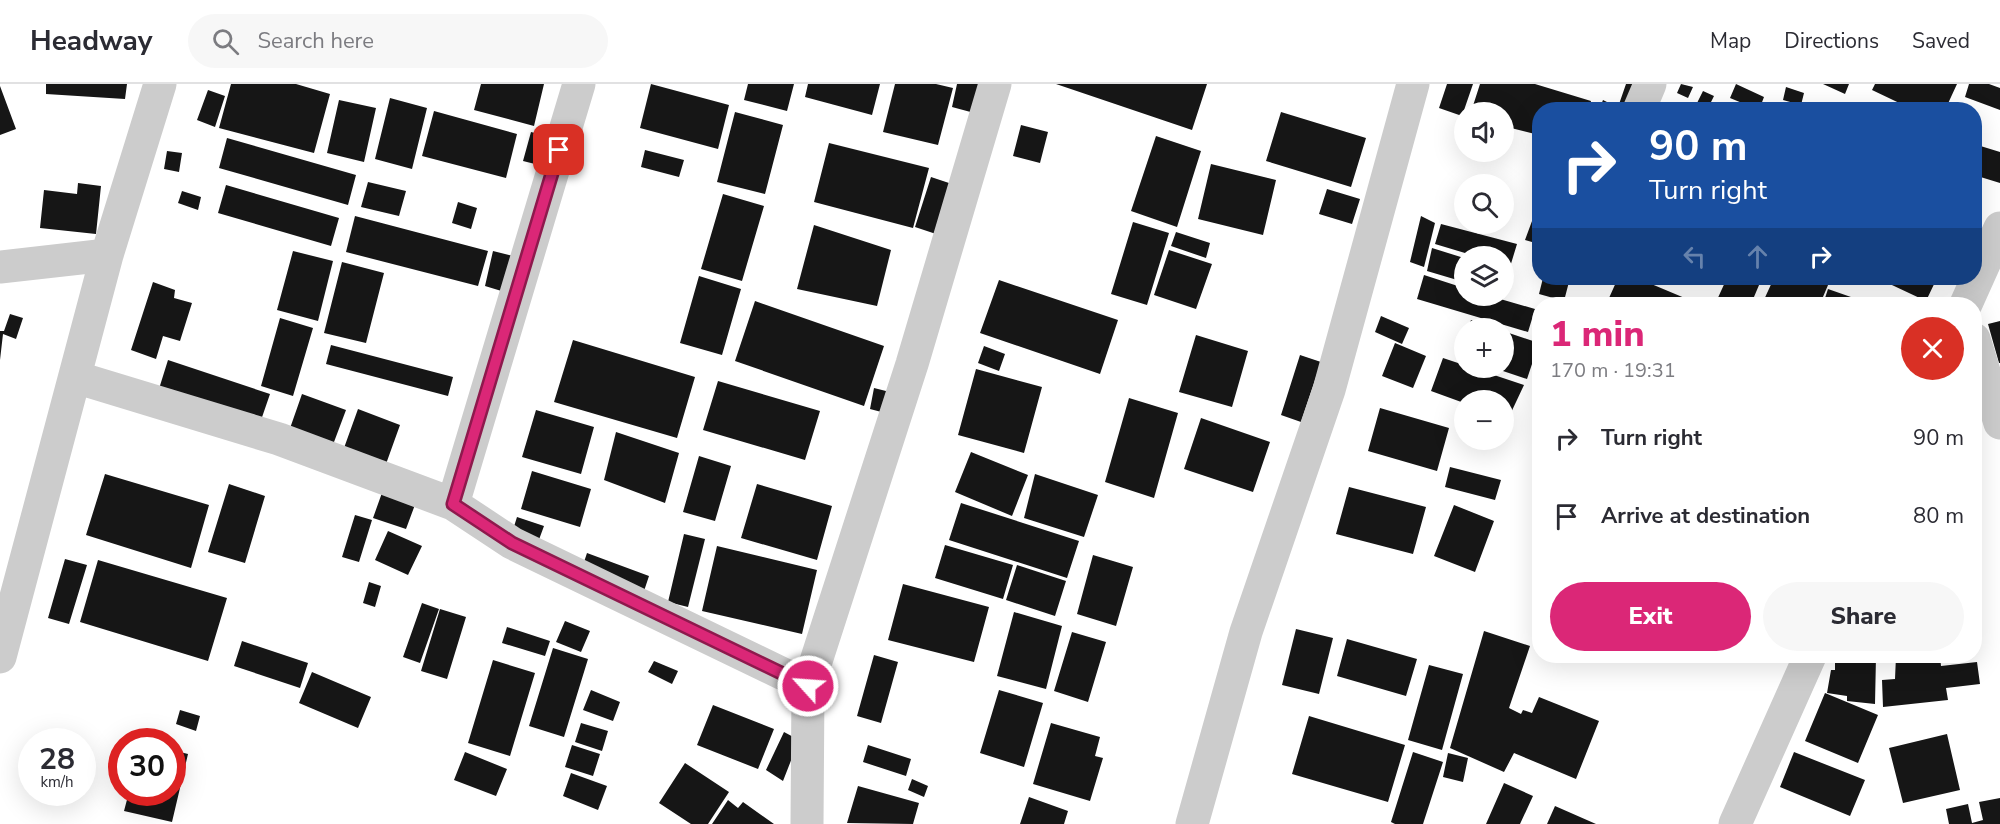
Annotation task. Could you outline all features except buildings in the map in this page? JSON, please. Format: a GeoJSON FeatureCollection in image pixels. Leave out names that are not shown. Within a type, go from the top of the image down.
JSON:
{"type":"FeatureCollection","features":[{"type":"Feature","properties":{"kind":"street"},"geometry":{"type":"LineString","coordinates":[[0,657],[107,255],[160,84]]}},
{"type":"Feature","properties":{"kind":"street"},"geometry":{"type":"LineString","coordinates":[[453,504],[579,84]]}},
{"type":"Feature","properties":{"kind":"street"},"geometry":{"type":"LineString","coordinates":[[807,824],[808,686],[912,364],[995,84]]}},
{"type":"Feature","properties":{"kind":"street"},"geometry":{"type":"LineString","coordinates":[[1192,824],[1246,632],[1329,390],[1413,84]]}},
{"type":"Feature","properties":{"kind":"street"},"geometry":{"type":"LineString","coordinates":[[1642,102],[1650,84]]}},
{"type":"Feature","properties":{"kind":"street"},"geometry":{"type":"LineString","coordinates":[[1982,268],[2000,228]]}},
{"type":"Feature","properties":{"kind":"street"},"geometry":{"type":"LineString","coordinates":[[0,267],[107,255]]}},
{"type":"Feature","properties":{"kind":"street"},"geometry":{"type":"LineString","coordinates":[[1982,365],[2000,423]]}},
{"type":"Feature","properties":{"kind":"street"},"geometry":{"type":"LineString","coordinates":[[75,377],[279,438],[453,504],[512,543],[808,686]]}},
{"type":"Feature","properties":{"kind":"street"},"geometry":{"type":"LineString","coordinates":[[1735,824],[1807,663]]}},
{"type":"Feature","properties":{"kind":"route"},"geometry":{"type":"LineString","coordinates":[[559,150],[453,504],[512,543],[808,686]]}}]}
